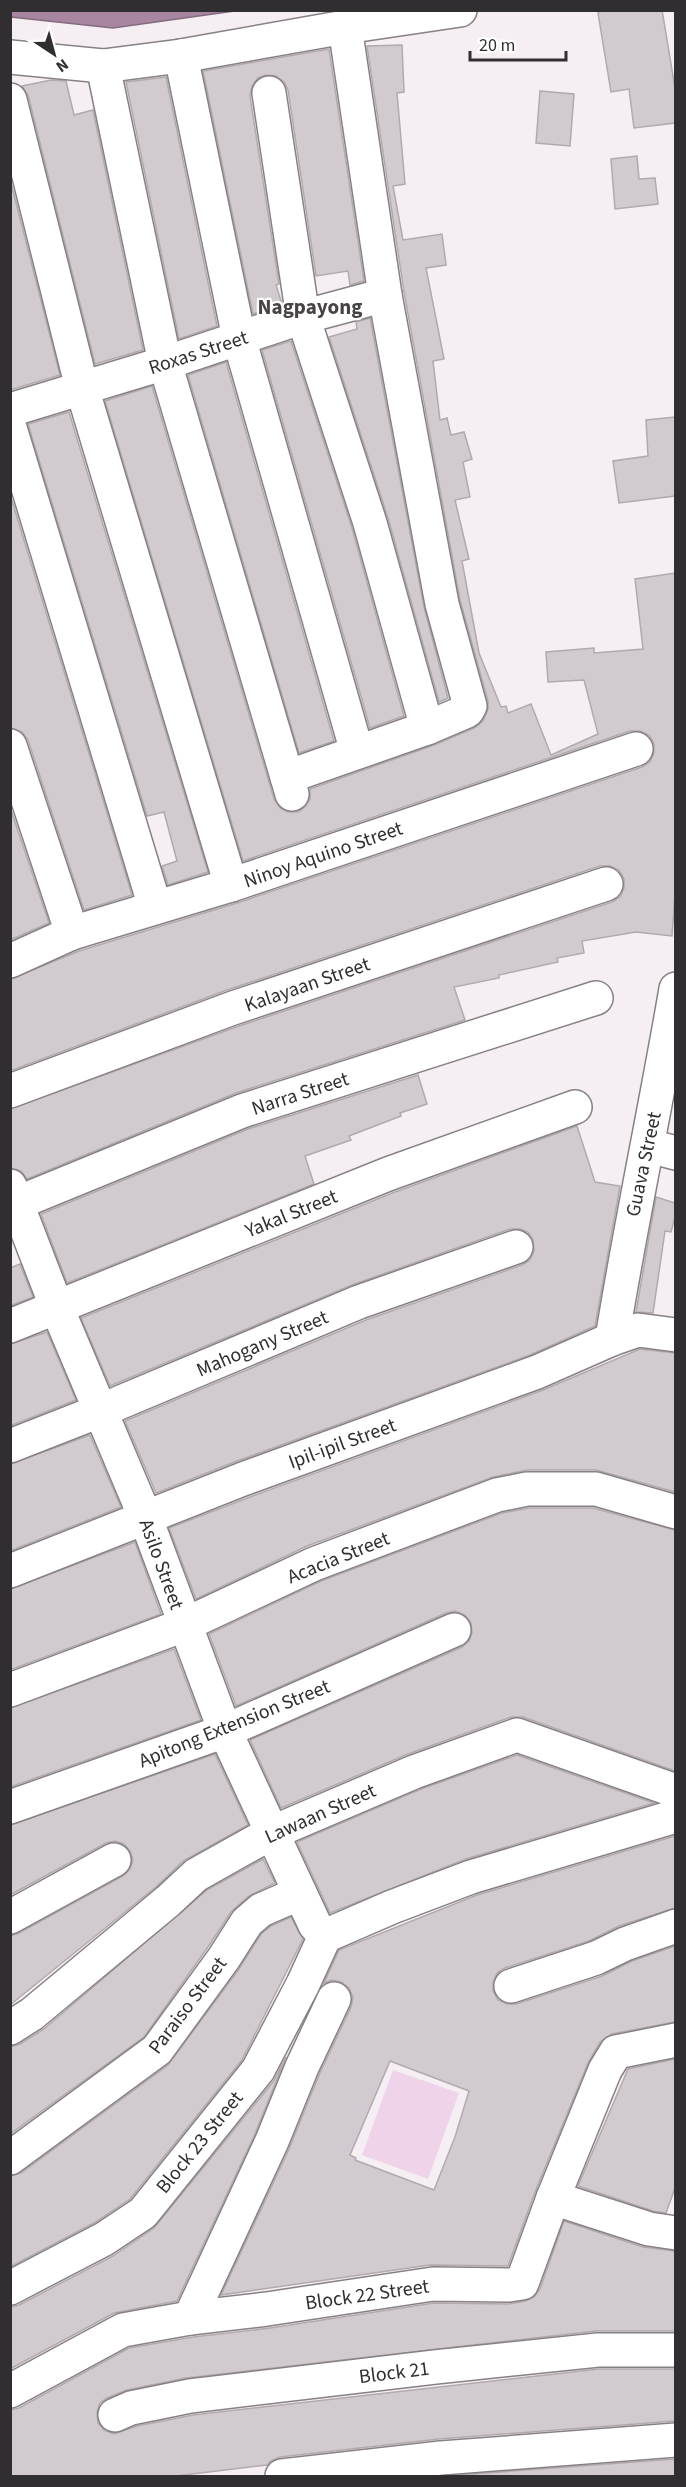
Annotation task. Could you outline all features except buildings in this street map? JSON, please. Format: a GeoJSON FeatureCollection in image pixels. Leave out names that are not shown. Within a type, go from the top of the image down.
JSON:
{"type":"FeatureCollection","features":[{"type":"Feature","properties":{"kind":"street"},"geometry":{"type":"LineString","coordinates":[[10,57],[103,66],[181,56],[345,27],[460,10]]}},
{"type":"Feature","properties":{"kind":"street"},"geometry":{"type":"LineString","coordinates":[[103,66],[165,363],[290,786],[357,752],[427,728],[467,711],[470,706],[442,604],[385,296],[345,27]]}},
{"type":"Feature","properties":{"kind":"street"},"geometry":{"type":"LineString","coordinates":[[181,56],[239,338],[357,752]]}},
{"type":"Feature","properties":{"kind":"street"},"geometry":{"type":"LineString","coordinates":[[269,93],[303,317],[370,523],[427,728]]}},
{"type":"Feature","properties":{"kind":"street"},"geometry":{"type":"LineString","coordinates":[[10,100],[82,388],[231,885]]}},
{"type":"Feature","properties":{"kind":"street","name":"Roxas Street"},"geometry":{"type":"LineString","coordinates":[[10,410],[165,363],[303,317],[385,296]]}},
{"type":"Feature","properties":{"kind":"street"},"geometry":{"type":"LineString","coordinates":[[10,428],[155,907]]}},
{"type":"Feature","properties":{"kind":"street"},"geometry":{"type":"LineString","coordinates":[[10,746],[72,933]]}},
{"type":"Feature","properties":{"kind":"street","name":"Ninoy Aquino Street"},"geometry":{"type":"LineString","coordinates":[[10,961],[72,933],[231,885],[636,749]]}},
{"type":"Feature","properties":{"kind":"street","name":"Kalayaan Street"},"geometry":{"type":"LineString","coordinates":[[10,1091],[233,1008],[606,884]]}},
{"type":"Feature","properties":{"kind":"street","name":"Guava Street"},"geometry":{"type":"LineString","coordinates":[[612,1339],[630,1225],[662,1150],[675,989]]}},
{"type":"Feature","properties":{"kind":"street","name":"Narra Street"},"geometry":{"type":"LineString","coordinates":[[12,1199],[242,1111],[596,998]]}},
{"type":"Feature","properties":{"kind":"street","name":"Yakal Street"},"geometry":{"type":"LineString","coordinates":[[10,1326],[388,1174],[575,1107]]}},
{"type":"Feature","properties":{"kind":"street","name":"Asilo Street"},"geometry":{"type":"LineString","coordinates":[[12,1199],[146,1519],[225,1731],[315,1924],[325,1936]]}},
{"type":"Feature","properties":{"kind":"street","name":"Mahogany Street"},"geometry":{"type":"LineString","coordinates":[[10,1446],[102,1410],[359,1302],[516,1247]]}},
{"type":"Feature","properties":{"kind":"street","name":"Ipil-ipil Street"},"geometry":{"type":"LineString","coordinates":[[10,1571],[243,1479],[537,1372],[612,1339],[638,1330],[675,1335]]}},
{"type":"Feature","properties":{"kind":"street","name":"Acacia Street"},"geometry":{"type":"LineString","coordinates":[[10,1690],[184,1625],[314,1564],[497,1494],[527,1489],[596,1489],[675,1512]]}},
{"type":"Feature","properties":{"kind":"street","name":"Apitong Extension Street"},"geometry":{"type":"LineString","coordinates":[[10,1807],[225,1731],[454,1630]]}},
{"type":"Feature","properties":{"kind":"street","name":"Lawaan Street"},"geometry":{"type":"LineString","coordinates":[[10,2028],[32,2014],[196,1875],[271,1833],[414,1772],[517,1735],[675,1791]]}},
{"type":"Feature","properties":{"kind":"street"},"geometry":{"type":"LineString","coordinates":[[325,1936],[471,1877],[675,1816]]}},
{"type":"Feature","properties":{"kind":"street"},"geometry":{"type":"LineString","coordinates":[[10,1917],[114,1860]]}},
{"type":"Feature","properties":{"kind":"street","name":"Paraiso Street"},"geometry":{"type":"LineString","coordinates":[[10,2158],[157,2050],[224,1959],[247,1922],[261,1910],[300,1893]]}},
{"type":"Feature","properties":{"kind":"street"},"geometry":{"type":"LineString","coordinates":[[512,1986],[596,1958],[625,1944],[675,1926]]}},
{"type":"Feature","properties":{"kind":"street","name":"Block 23 Street"},"geometry":{"type":"LineString","coordinates":[[10,2288],[104,2240],[143,2213],[258,2070],[325,1936]]}},
{"type":"Feature","properties":{"kind":"street"},"geometry":{"type":"LineString","coordinates":[[190,2318],[272,2141],[302,2067],[334,1999]]}},
{"type":"Feature","properties":{"kind":"street"},"geometry":{"type":"LineString","coordinates":[[675,2040],[616,2052],[605,2070],[553,2198],[649,2229],[675,2233]]}},
{"type":"Feature","properties":{"kind":"street","name":"Block 22 Street"},"geometry":{"type":"LineString","coordinates":[[10,2391],[123,2330],[190,2318],[433,2284],[509,2285],[522,2283],[553,2198]]}},
{"type":"Feature","properties":{"kind":"street","name":"Block 21"},"geometry":{"type":"LineString","coordinates":[[115,2415],[131,2408],[190,2396],[412,2370],[598,2350],[675,2350]]}},
{"type":"Feature","properties":{"kind":"street"},"geometry":{"type":"LineString","coordinates":[[282,2476],[441,2458],[675,2440]]}},
{"type":"Feature","properties":{"kind":"shaded area"},"geometry":{"type":"Polygon","coordinates":[[[11,10],[234,11],[113,28],[11,17],[11,10]]]}},
{"type":"Feature","properties":{"kind":"shaded area"},"geometry":{"type":"Polygon","coordinates":[[[393,2070],[459,2093],[428,2179],[362,2155],[393,2070]]]}},
{"type":"Feature","properties":{"kind":"district","name":"Nagpayong"},"geometry":{"type":"Point","coordinates":[310,307]}}]}
